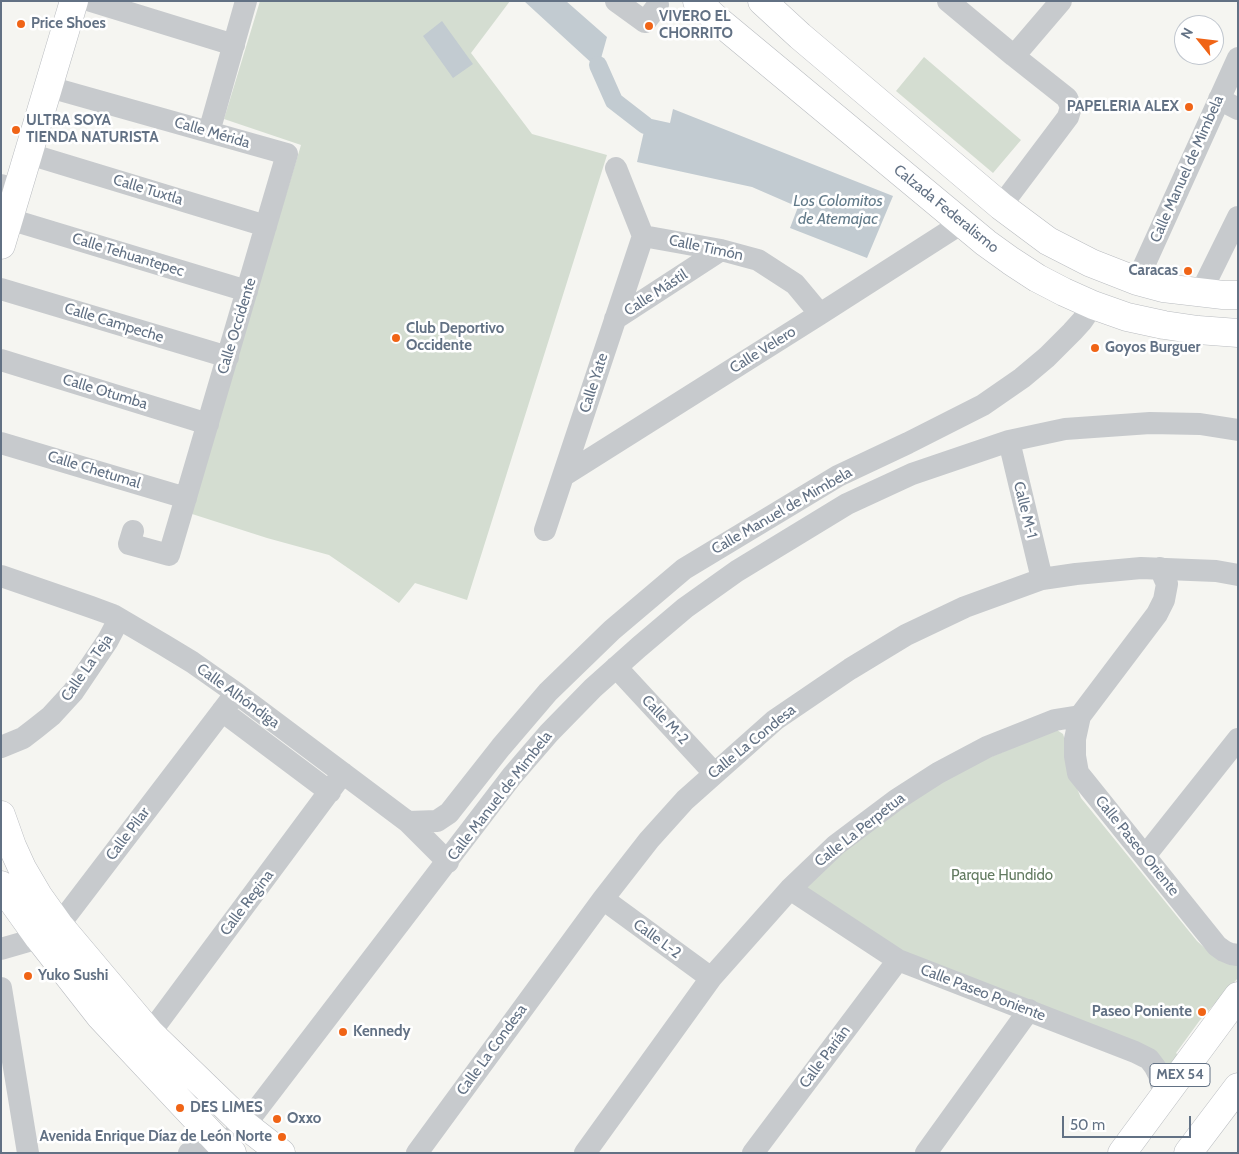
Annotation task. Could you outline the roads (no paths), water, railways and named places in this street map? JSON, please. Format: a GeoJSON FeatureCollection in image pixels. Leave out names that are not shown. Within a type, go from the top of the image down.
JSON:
{"type":"FeatureCollection","features":[{"type":"Feature","properties":{"kind":"main road"},"geometry":{"type":"LineString","coordinates":[[1,245],[9,219],[10,188],[29,154],[74,1]]}},
{"type":"Feature","properties":{"kind":"main road","name":"Calzada Federalismo"},"geometry":{"type":"LineString","coordinates":[[697,1],[986,243],[1037,278],[1093,305],[1127,317],[1198,330],[1238,333]]}},
{"type":"Feature","properties":{"kind":"main road"},"geometry":{"type":"LineString","coordinates":[[762,1],[800,36],[1001,206],[1048,241],[1104,269],[1163,288],[1238,295]]}},
{"type":"Feature","properties":{"kind":"main road"},"geometry":{"type":"LineString","coordinates":[[1,815],[12,846],[12,872],[39,897],[49,932],[100,1016],[227,1149]]}},
{"type":"Feature","properties":{"kind":"main road"},"geometry":{"type":"LineString","coordinates":[[1,885],[245,1125],[281,1153]]}},
{"type":"Feature","properties":{"kind":"main road","name":"MEX 54"},"geometry":{"type":"LineString","coordinates":[[1122,1153],[1238,996]]}},
{"type":"Feature","properties":{"kind":"main road","name":"MEX 54"},"geometry":{"type":"LineString","coordinates":[[1188,1153],[1238,1087]]}},
{"type":"Feature","properties":{"kind":"street"},"geometry":{"type":"LineString","coordinates":[[91,1],[234,45]]}},
{"type":"Feature","properties":{"kind":"street"},"geometry":{"type":"LineString","coordinates":[[209,132],[246,1]]}},
{"type":"Feature","properties":{"kind":"street"},"geometry":{"type":"LineString","coordinates":[[616,1],[645,22],[658,5]]}},
{"type":"Feature","properties":{"kind":"street"},"geometry":{"type":"LineString","coordinates":[[948,1],[1067,98],[1071,107],[1068,117],[1001,206]]}},
{"type":"Feature","properties":{"kind":"street"},"geometry":{"type":"LineString","coordinates":[[1014,56],[1061,1]]}},
{"type":"Feature","properties":{"kind":"street","name":"Calle Manuel de Mimbela"},"geometry":{"type":"LineString","coordinates":[[1137,280],[1228,104],[1238,58]]}},
{"type":"Feature","properties":{"kind":"street","name":"Calle Mérida"},"geometry":{"type":"LineString","coordinates":[[49,86],[288,154]]}},
{"type":"Feature","properties":{"kind":"street","name":"Calle Tuxtla"},"geometry":{"type":"LineString","coordinates":[[29,154],[266,226]]}},
{"type":"Feature","properties":{"kind":"street","name":"Calle Occidente"},"geometry":{"type":"LineString","coordinates":[[133,531],[129,544],[169,555],[288,154]]}},
{"type":"Feature","properties":{"kind":"street"},"geometry":{"type":"LineString","coordinates":[[616,168],[643,236]]}},
{"type":"Feature","properties":{"kind":"street"},"geometry":{"type":"LineString","coordinates":[[1201,292],[1238,217]]}},
{"type":"Feature","properties":{"kind":"street","name":"Calle Tehuantepec"},"geometry":{"type":"LineString","coordinates":[[9,219],[247,291]]}},
{"type":"Feature","properties":{"kind":"street","name":"Calle Velero"},"geometry":{"type":"LineString","coordinates":[[563,476],[962,223]]}},
{"type":"Feature","properties":{"kind":"street","name":"Calle Timón"},"geometry":{"type":"LineString","coordinates":[[643,236],[721,250],[758,260],[795,284],[820,314]]}},
{"type":"Feature","properties":{"kind":"street","name":"Calle Yate"},"geometry":{"type":"LineString","coordinates":[[545,530],[643,236]]}},
{"type":"Feature","properties":{"kind":"street","name":"Calle Mástil"},"geometry":{"type":"LineString","coordinates":[[615,319],[721,250]]}},
{"type":"Feature","properties":{"kind":"street","name":"Calle Campeche"},"geometry":{"type":"LineString","coordinates":[[1,289],[228,357]]}},
{"type":"Feature","properties":{"kind":"street","name":"Calle Manuel de Mimbela"},"geometry":{"type":"LineString","coordinates":[[408,822],[437,821],[449,812],[548,692],[612,630],[684,569],[838,476],[983,405],[1022,378],[1047,357],[1082,321],[1093,305]]}},
{"type":"Feature","properties":{"kind":"street","name":"Calle Otumba"},"geometry":{"type":"LineString","coordinates":[[1,360],[208,424]]}},
{"type":"Feature","properties":{"kind":"street","name":"Calle Manuel de Mimbela"},"geometry":{"type":"LineString","coordinates":[[227,1149],[512,776],[549,733],[616,667],[685,608],[737,571],[847,504],[927,469],[1008,442],[1065,429],[1150,423],[1200,424],[1238,430]]}},
{"type":"Feature","properties":{"kind":"street"},"geometry":{"type":"LineString","coordinates":[[920,436],[914,445],[913,458],[927,469]]}},
{"type":"Feature","properties":{"kind":"street","name":"Calle Chetumal"},"geometry":{"type":"LineString","coordinates":[[1,442],[186,498]]}},
{"type":"Feature","properties":{"kind":"street","name":"Calle M-1"},"geometry":{"type":"LineString","coordinates":[[1008,442],[1042,580]]}},
{"type":"Feature","properties":{"kind":"street"},"geometry":{"type":"LineString","coordinates":[[888,452],[898,455],[907,462],[905,473],[899,480]]}},
{"type":"Feature","properties":{"kind":"street","name":"Calle La Condesa"},"geometry":{"type":"LineString","coordinates":[[417,1153],[603,899],[649,840],[685,800],[775,720],[850,669],[906,635],[965,607],[1042,580],[1076,574],[1141,568],[1216,571],[1238,575]]}},
{"type":"Feature","properties":{"kind":"street"},"geometry":{"type":"LineString","coordinates":[[1080,716],[1157,614],[1164,600],[1167,584],[1160,568]]}},
{"type":"Feature","properties":{"kind":"street","name":"Calle Alhóndiga"},"geometry":{"type":"LineString","coordinates":[[1,576],[91,607],[119,619],[185,658],[236,693],[408,822],[448,862]]}},
{"type":"Feature","properties":{"kind":"street","name":"Calle La Teja"},"geometry":{"type":"LineString","coordinates":[[1,747],[23,738],[51,716],[73,692],[108,640],[119,619]]}},
{"type":"Feature","properties":{"kind":"street","name":"Calle M-2"},"geometry":{"type":"LineString","coordinates":[[616,667],[714,773]]}},
{"type":"Feature","properties":{"kind":"street","name":"Calle Pilar"},"geometry":{"type":"LineString","coordinates":[[49,932],[236,693]]}},
{"type":"Feature","properties":{"kind":"street","name":"Calle Alhóndiga"},"geometry":{"type":"LineString","coordinates":[[222,711],[330,792]]}},
{"type":"Feature","properties":{"kind":"street","name":"Calle Paseo Oriente"},"geometry":{"type":"LineString","coordinates":[[1080,716],[1075,739],[1078,773],[1217,946],[1224,952],[1238,955]]}},
{"type":"Feature","properties":{"kind":"street","name":"Calle La Perpetua"},"geometry":{"type":"LineString","coordinates":[[585,1153],[711,978],[790,889],[836,844],[896,800],[938,773],[987,747],[1055,720],[1080,716]]}},
{"type":"Feature","properties":{"kind":"street"},"geometry":{"type":"LineString","coordinates":[[1146,856],[1238,739]]}},
{"type":"Feature","properties":{"kind":"street","name":"Calle Regina"},"geometry":{"type":"LineString","coordinates":[[150,1032],[343,774]]}},
{"type":"Feature","properties":{"kind":"street","name":"Calle Paseo Poniente"},"geometry":{"type":"LineString","coordinates":[[790,889],[898,960],[1029,1010],[1149,1059],[1159,1075],[1164,1097]]}},
{"type":"Feature","properties":{"kind":"street","name":"Calle L-2"},"geometry":{"type":"LineString","coordinates":[[603,899],[711,978]]}},
{"type":"Feature","properties":{"kind":"street"},"geometry":{"type":"LineString","coordinates":[[1,949],[49,932]]}},
{"type":"Feature","properties":{"kind":"street","name":"Calle Parián"},"geometry":{"type":"LineString","coordinates":[[753,1153],[898,960]]}},
{"type":"Feature","properties":{"kind":"street"},"geometry":{"type":"LineString","coordinates":[[1,988],[28,1153]]}},
{"type":"Feature","properties":{"kind":"street"},"geometry":{"type":"LineString","coordinates":[[926,1153],[1029,1010]]}},
{"type":"Feature","properties":{"kind":"street"},"geometry":{"type":"LineString","coordinates":[[189,1153],[227,1149]]}},
{"type":"Feature","properties":{"kind":"water"},"geometry":{"type":"Polygon","coordinates":[[[524,1],[566,1],[607,37],[598,65],[596,67],[524,1]]]}},
{"type":"Feature","properties":{"kind":"water"},"geometry":{"type":"Polygon","coordinates":[[[442,21],[473,64],[453,78],[423,36],[442,21]]]}},
{"type":"Feature","properties":{"kind":"water","name":"Los Colomitos de Atemajac"},"geometry":{"type":"Polygon","coordinates":[[[673,109],[893,196],[867,258],[790,228],[798,207],[752,187],[637,162],[647,118],[670,123],[673,109]]]}},
{"type":"Feature","properties":{"kind":"waterway"},"geometry":{"type":"LineString","coordinates":[[598,65],[614,101],[645,125]]}},
{"type":"Feature","properties":{"kind":"place","name":"Price Shoes"},"geometry":{"type":"Point","coordinates":[21,24]}},
{"type":"Feature","properties":{"kind":"place","name":"VIVERO EL CHORRITO"},"geometry":{"type":"Point","coordinates":[649,26]}},
{"type":"Feature","properties":{"kind":"place","name":"PAPELERIA ALEX"},"geometry":{"type":"Point","coordinates":[1189,107]}},
{"type":"Feature","properties":{"kind":"place","name":"ULTRA SOYA TIENDA NATURISTA"},"geometry":{"type":"Point","coordinates":[16,130]}},
{"type":"Feature","properties":{"kind":"place","name":"Caracas"},"geometry":{"type":"Point","coordinates":[1188,271]}},
{"type":"Feature","properties":{"kind":"place","name":"Club Deportivo Occidente"},"geometry":{"type":"Point","coordinates":[396,338]}},
{"type":"Feature","properties":{"kind":"place","name":"Goyos Burguer"},"geometry":{"type":"Point","coordinates":[1095,348]}},
{"type":"Feature","properties":{"kind":"place","name":"Yuko Sushi"},"geometry":{"type":"Point","coordinates":[28,976]}},
{"type":"Feature","properties":{"kind":"place","name":"Paseo Poniente"},"geometry":{"type":"Point","coordinates":[1202,1012]}},
{"type":"Feature","properties":{"kind":"place","name":"Kennedy"},"geometry":{"type":"Point","coordinates":[343,1032]}},
{"type":"Feature","properties":{"kind":"place","name":"DES LIMES"},"geometry":{"type":"Point","coordinates":[180,1108]}},
{"type":"Feature","properties":{"kind":"place","name":"Oxxo"},"geometry":{"type":"Point","coordinates":[277,1119]}},
{"type":"Feature","properties":{"kind":"place","name":"Avenida Enrique Díaz de León Norte"},"geometry":{"type":"Point","coordinates":[282,1137]}},
{"type":"Feature","properties":{"kind":"park label","name":"Parque Hundido"},"geometry":{"type":"Point","coordinates":[1002,876]}}]}
